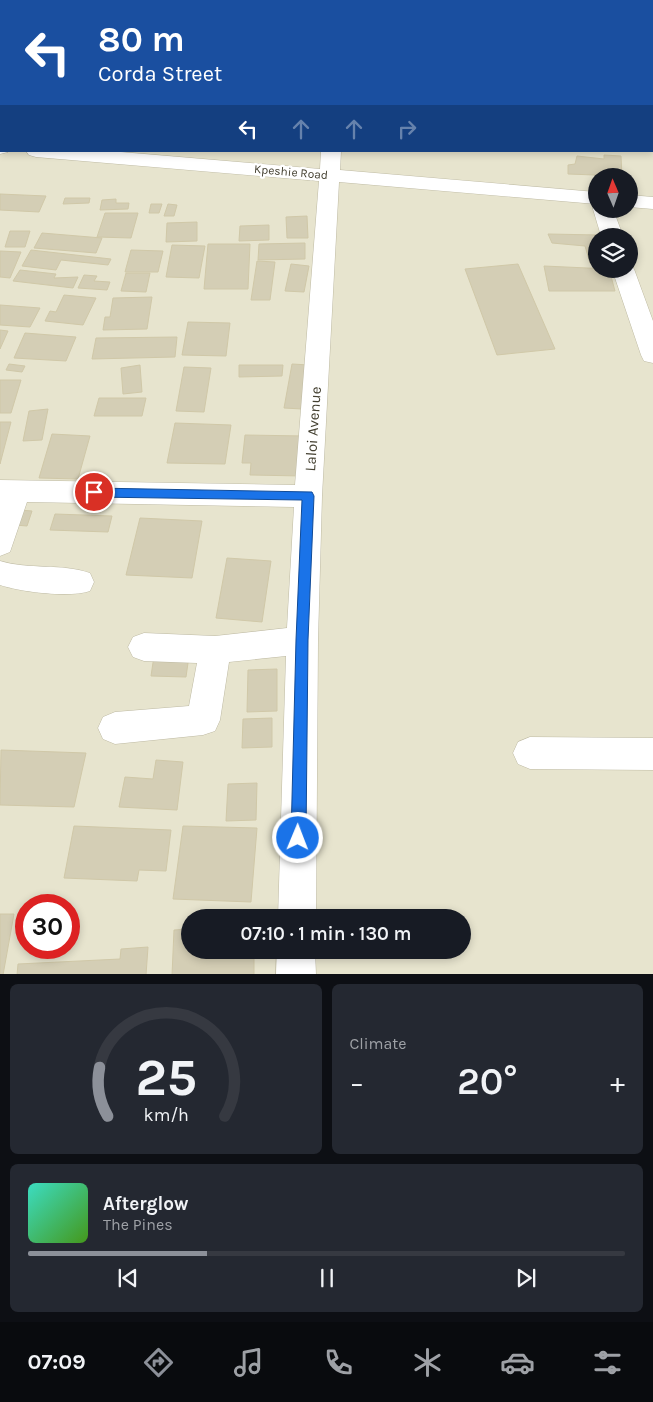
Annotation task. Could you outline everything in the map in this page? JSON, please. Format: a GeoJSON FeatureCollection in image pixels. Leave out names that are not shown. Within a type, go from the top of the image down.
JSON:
{"type":"FeatureCollection","features":[{"type":"Feature","properties":{"kind":"street","name":"Kpeshie Road"},"geometry":{"type":"LineString","coordinates":[[60,152],[330,163],[588,197]]}},
{"type":"Feature","properties":{"kind":"street","name":"Laloi Avenue"},"geometry":{"type":"LineString","coordinates":[[297,909],[302,640],[308,496],[330,163]]}},
{"type":"Feature","properties":{"kind":"street"},"geometry":{"type":"LineString","coordinates":[[638,202],[653,203]]}},
{"type":"Feature","properties":{"kind":"street"},"geometry":{"type":"LineString","coordinates":[[626,278],[653,356]]}},
{"type":"Feature","properties":{"kind":"street"},"geometry":{"type":"LineString","coordinates":[[0,544],[8,491],[308,496]]}},
{"type":"Feature","properties":{"kind":"street"},"geometry":{"type":"LineString","coordinates":[[0,573],[16,578],[79,582]]}},
{"type":"Feature","properties":{"kind":"street"},"geometry":{"type":"LineString","coordinates":[[144,647],[215,650],[302,640]]}},
{"type":"Feature","properties":{"kind":"street"},"geometry":{"type":"LineString","coordinates":[[116,728],[202,720],[215,650]]}},
{"type":"Feature","properties":{"kind":"street"},"geometry":{"type":"LineString","coordinates":[[530,753],[653,754]]}},
{"type":"Feature","properties":{"kind":"street"},"geometry":{"type":"LineString","coordinates":[[296,959],[296,974]]}},
{"type":"Feature","properties":{"kind":"shaded area"},"geometry":{"type":"Polygon","coordinates":[[[0,152],[653,152],[653,974],[0,974],[0,152]]]}},
{"type":"Feature","properties":{"kind":"building"},"geometry":{"type":"Polygon","coordinates":[[[604,155],[621,156],[622,168],[588,168],[588,175],[568,174],[568,165],[575,164],[577,156],[604,159],[604,155]]]}},
{"type":"Feature","properties":{"kind":"building"},"geometry":{"type":"Polygon","coordinates":[[[0,194],[46,196],[39,212],[0,210],[0,194]]]}},
{"type":"Feature","properties":{"kind":"building"},"geometry":{"type":"Polygon","coordinates":[[[65,198],[90,198],[89,203],[63,204],[65,198]]]}},
{"type":"Feature","properties":{"kind":"building"},"geometry":{"type":"Polygon","coordinates":[[[116,199],[116,203],[129,203],[128,209],[100,210],[102,200],[116,199]]]}},
{"type":"Feature","properties":{"kind":"building"},"geometry":{"type":"Polygon","coordinates":[[[151,204],[162,204],[159,213],[149,213],[151,204]]]}},
{"type":"Feature","properties":{"kind":"building"},"geometry":{"type":"Polygon","coordinates":[[[168,204],[177,205],[174,216],[164,216],[168,204]]]}},
{"type":"Feature","properties":{"kind":"building"},"geometry":{"type":"Polygon","coordinates":[[[105,213],[138,213],[131,238],[97,237],[105,213]]]}},
{"type":"Feature","properties":{"kind":"building"},"geometry":{"type":"Polygon","coordinates":[[[307,216],[308,238],[287,238],[286,217],[307,216]]]}},
{"type":"Feature","properties":{"kind":"building"},"geometry":{"type":"Polygon","coordinates":[[[197,222],[197,241],[166,242],[167,223],[197,222]]]}},
{"type":"Feature","properties":{"kind":"building"},"geometry":{"type":"Polygon","coordinates":[[[269,225],[269,240],[239,241],[240,226],[269,225]]]}},
{"type":"Feature","properties":{"kind":"building"},"geometry":{"type":"Polygon","coordinates":[[[10,231],[30,231],[25,247],[5,247],[10,231]]]}},
{"type":"Feature","properties":{"kind":"building"},"geometry":{"type":"Polygon","coordinates":[[[42,233],[102,238],[96,253],[34,248],[42,233]]]}},
{"type":"Feature","properties":{"kind":"building"},"geometry":{"type":"Polygon","coordinates":[[[548,234],[588,235],[588,256],[585,246],[552,243],[548,234]]]}},
{"type":"Feature","properties":{"kind":"building"},"geometry":{"type":"Polygon","coordinates":[[[305,243],[305,259],[258,260],[259,244],[305,243]]]}},
{"type":"Feature","properties":{"kind":"building"},"geometry":{"type":"Polygon","coordinates":[[[208,244],[250,244],[248,289],[204,289],[208,244]]]}},
{"type":"Feature","properties":{"kind":"building"},"geometry":{"type":"Polygon","coordinates":[[[172,245],[205,246],[199,278],[166,277],[172,245]]]}},
{"type":"Feature","properties":{"kind":"building"},"geometry":{"type":"Polygon","coordinates":[[[31,250],[111,259],[108,265],[61,260],[56,270],[22,266],[31,250]]]}},
{"type":"Feature","properties":{"kind":"building"},"geometry":{"type":"Polygon","coordinates":[[[131,250],[163,251],[158,272],[125,272],[131,250]]]}},
{"type":"Feature","properties":{"kind":"building"},"geometry":{"type":"Polygon","coordinates":[[[0,251],[21,252],[10,278],[0,277],[0,251]]]}},
{"type":"Feature","properties":{"kind":"building"},"geometry":{"type":"Polygon","coordinates":[[[257,261],[275,262],[270,300],[251,300],[257,261]]]}},
{"type":"Feature","properties":{"kind":"building"},"geometry":{"type":"Polygon","coordinates":[[[291,264],[309,266],[304,292],[285,291],[291,264]]]}},
{"type":"Feature","properties":{"kind":"building"},"geometry":{"type":"Polygon","coordinates":[[[518,264],[555,349],[497,355],[465,269],[518,264]]]}},
{"type":"Feature","properties":{"kind":"building"},"geometry":{"type":"Polygon","coordinates":[[[544,266],[588,268],[588,278],[611,278],[615,291],[549,291],[544,266]]]}},
{"type":"Feature","properties":{"kind":"building"},"geometry":{"type":"Polygon","coordinates":[[[20,270],[56,274],[54,278],[78,277],[73,288],[13,281],[20,270]]]}},
{"type":"Feature","properties":{"kind":"building"},"geometry":{"type":"Polygon","coordinates":[[[126,273],[150,273],[146,292],[121,291],[126,273]]]}},
{"type":"Feature","properties":{"kind":"building"},"geometry":{"type":"Polygon","coordinates":[[[84,275],[97,276],[94,281],[110,282],[107,290],[78,288],[84,275]]]}},
{"type":"Feature","properties":{"kind":"building"},"geometry":{"type":"Polygon","coordinates":[[[64,295],[96,298],[83,325],[45,321],[50,311],[56,312],[64,295]]]}},
{"type":"Feature","properties":{"kind":"building"},"geometry":{"type":"Polygon","coordinates":[[[152,297],[147,329],[103,330],[105,317],[110,317],[113,298],[152,297]]]}},
{"type":"Feature","properties":{"kind":"building"},"geometry":{"type":"Polygon","coordinates":[[[0,305],[40,308],[30,327],[0,325],[0,305]]]}},
{"type":"Feature","properties":{"kind":"building"},"geometry":{"type":"Polygon","coordinates":[[[188,322],[230,323],[226,356],[182,355],[188,322]]]}},
{"type":"Feature","properties":{"kind":"building"},"geometry":{"type":"Polygon","coordinates":[[[0,330],[8,331],[0,349],[0,330]]]}},
{"type":"Feature","properties":{"kind":"building"},"geometry":{"type":"Polygon","coordinates":[[[25,333],[76,337],[66,361],[14,358],[25,333]]]}},
{"type":"Feature","properties":{"kind":"building"},"geometry":{"type":"Polygon","coordinates":[[[177,337],[175,357],[92,359],[96,338],[177,337]]]}},
{"type":"Feature","properties":{"kind":"building"},"geometry":{"type":"Polygon","coordinates":[[[9,364],[25,366],[22,372],[6,370],[9,364]]]}},
{"type":"Feature","properties":{"kind":"building"},"geometry":{"type":"Polygon","coordinates":[[[292,364],[309,365],[302,409],[284,408],[292,364]]]}},
{"type":"Feature","properties":{"kind":"building"},"geometry":{"type":"Polygon","coordinates":[[[140,365],[142,392],[123,394],[121,368],[140,365]]]}},
{"type":"Feature","properties":{"kind":"building"},"geometry":{"type":"Polygon","coordinates":[[[239,365],[283,365],[282,376],[239,377],[239,365]]]}},
{"type":"Feature","properties":{"kind":"building"},"geometry":{"type":"Polygon","coordinates":[[[184,367],[211,368],[204,412],[176,411],[184,367]]]}},
{"type":"Feature","properties":{"kind":"building"},"geometry":{"type":"Polygon","coordinates":[[[0,380],[21,380],[11,413],[0,413],[0,380]]]}},
{"type":"Feature","properties":{"kind":"building"},"geometry":{"type":"Polygon","coordinates":[[[99,398],[146,398],[142,416],[94,416],[99,398]]]}},
{"type":"Feature","properties":{"kind":"building"},"geometry":{"type":"Polygon","coordinates":[[[48,409],[42,440],[23,441],[29,411],[48,409]]]}},
{"type":"Feature","properties":{"kind":"building"},"geometry":{"type":"Polygon","coordinates":[[[0,422],[11,422],[0,464],[0,422]]]}},
{"type":"Feature","properties":{"kind":"building"},"geometry":{"type":"Polygon","coordinates":[[[175,423],[231,425],[225,464],[167,463],[175,423]]]}},
{"type":"Feature","properties":{"kind":"building"},"geometry":{"type":"Polygon","coordinates":[[[52,434],[90,436],[78,479],[39,478],[52,434]]]}},
{"type":"Feature","properties":{"kind":"building"},"geometry":{"type":"Polygon","coordinates":[[[245,435],[304,436],[302,476],[250,475],[251,463],[242,463],[245,435]]]}},
{"type":"Feature","properties":{"kind":"building"},"geometry":{"type":"Polygon","coordinates":[[[20,510],[32,511],[27,526],[15,525],[20,510]]]}},
{"type":"Feature","properties":{"kind":"building"},"geometry":{"type":"Polygon","coordinates":[[[55,514],[112,516],[108,532],[50,530],[55,514]]]}},
{"type":"Feature","properties":{"kind":"building"},"geometry":{"type":"Polygon","coordinates":[[[140,518],[202,521],[192,578],[126,575],[140,518]]]}},
{"type":"Feature","properties":{"kind":"building"},"geometry":{"type":"Polygon","coordinates":[[[227,558],[271,561],[262,622],[216,618],[227,558]]]}},
{"type":"Feature","properties":{"kind":"building"},"geometry":{"type":"Polygon","coordinates":[[[154,656],[189,656],[186,677],[151,676],[154,656]]]}},
{"type":"Feature","properties":{"kind":"building"},"geometry":{"type":"Polygon","coordinates":[[[277,669],[277,711],[247,712],[248,670],[277,669]]]}},
{"type":"Feature","properties":{"kind":"building"},"geometry":{"type":"Polygon","coordinates":[[[272,718],[272,747],[242,748],[243,719],[272,718]]]}},
{"type":"Feature","properties":{"kind":"building"},"geometry":{"type":"Polygon","coordinates":[[[1,750],[86,753],[74,807],[0,805],[1,750]]]}},
{"type":"Feature","properties":{"kind":"building"},"geometry":{"type":"Polygon","coordinates":[[[156,760],[183,762],[177,810],[119,807],[125,777],[153,779],[156,760]]]}},
{"type":"Feature","properties":{"kind":"building"},"geometry":{"type":"Polygon","coordinates":[[[257,783],[256,820],[226,821],[228,784],[257,783]]]}},
{"type":"Feature","properties":{"kind":"building"},"geometry":{"type":"Polygon","coordinates":[[[74,826],[171,830],[166,871],[139,870],[137,881],[64,878],[74,826]]]}},
{"type":"Feature","properties":{"kind":"building"},"geometry":{"type":"Polygon","coordinates":[[[183,826],[257,828],[251,902],[173,899],[183,826]]]}},
{"type":"Feature","properties":{"kind":"building"},"geometry":{"type":"Polygon","coordinates":[[[0,914],[14,914],[3,974],[0,974],[0,914]]]}},
{"type":"Feature","properties":{"kind":"building"},"geometry":{"type":"Polygon","coordinates":[[[174,930],[181,930],[181,959],[254,959],[254,974],[172,974],[174,930]]]}},
{"type":"Feature","properties":{"kind":"building"},"geometry":{"type":"Polygon","coordinates":[[[148,947],[146,974],[17,974],[18,964],[120,959],[121,949],[148,947]]]}},
{"type":"Feature","properties":{"kind":"route"},"geometry":{"type":"LineString","coordinates":[[94,492],[308,496],[302,640],[298,838]]}}]}
